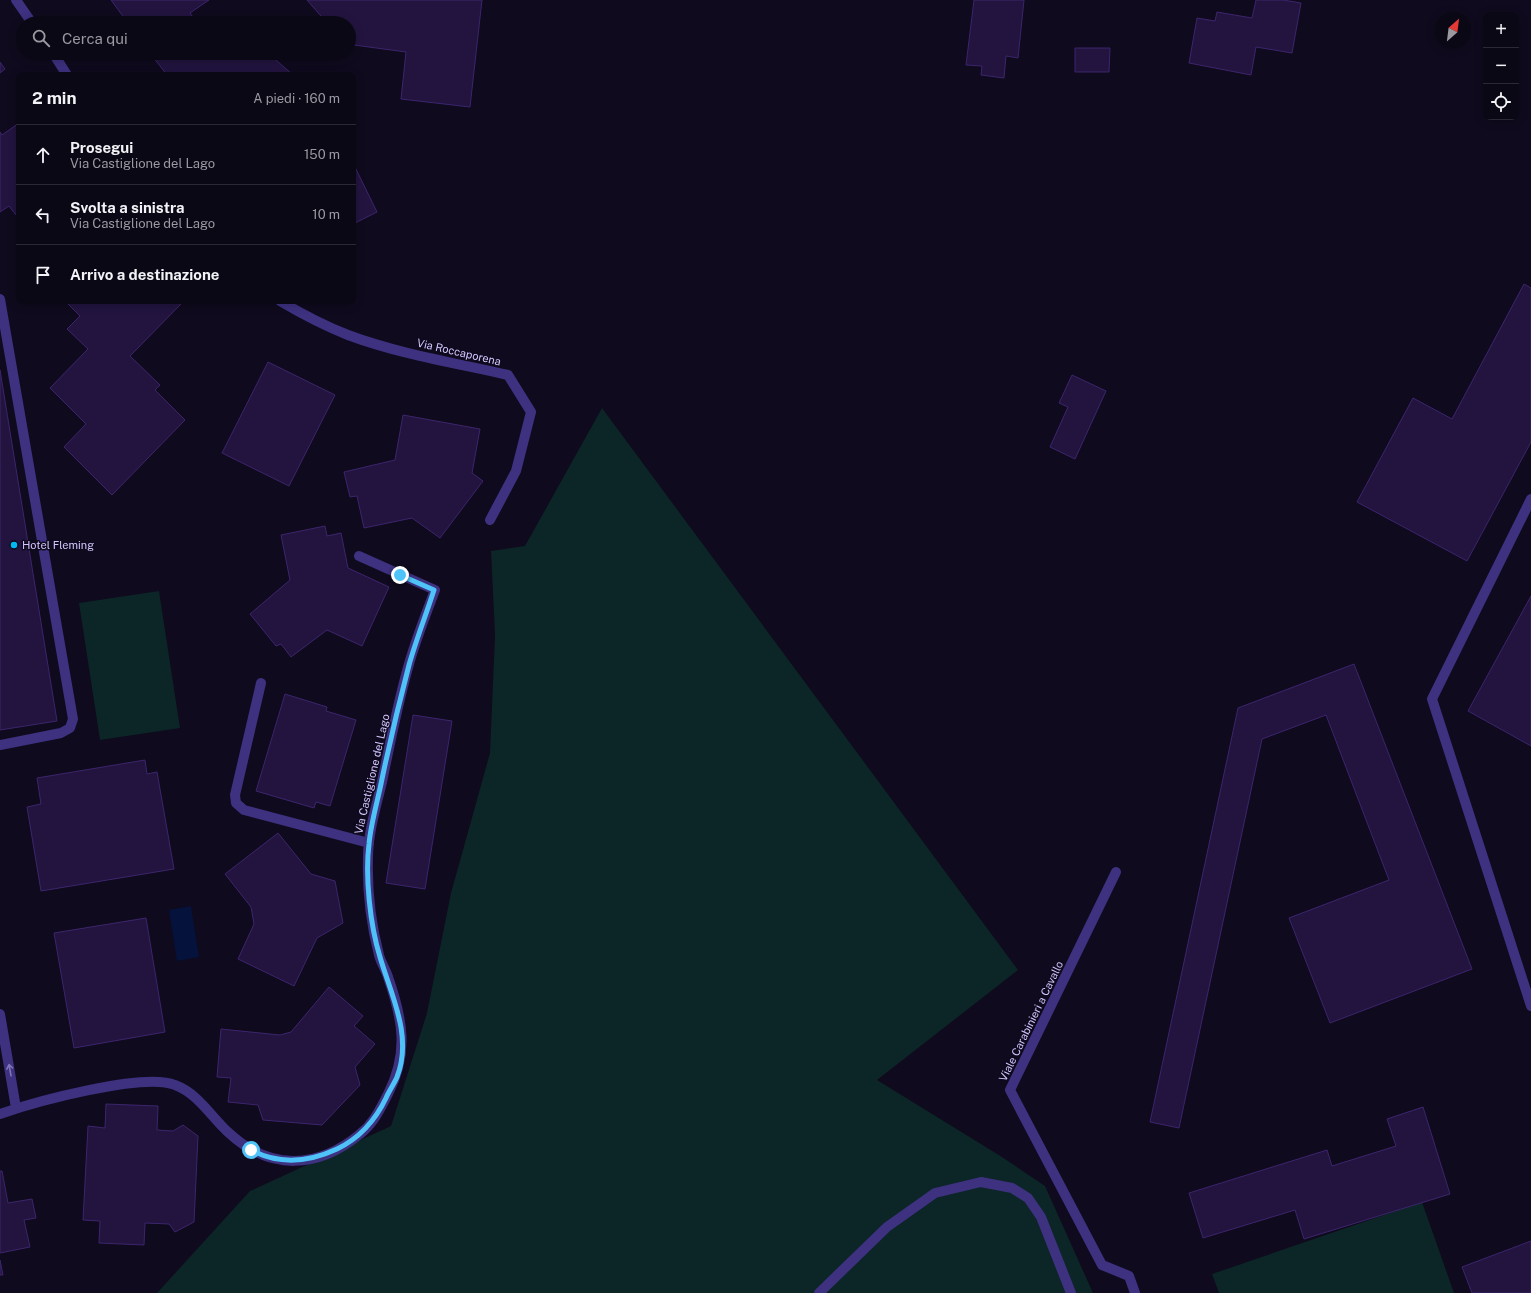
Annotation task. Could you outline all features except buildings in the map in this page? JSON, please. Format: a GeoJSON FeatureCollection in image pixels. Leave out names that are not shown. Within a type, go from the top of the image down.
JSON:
{"type":"FeatureCollection","features":[{"type":"Feature","properties":{"kind":"street"},"geometry":{"type":"LineString","coordinates":[[16,0],[27,16]]}},
{"type":"Feature","properties":{"kind":"street"},"geometry":{"type":"LineString","coordinates":[[58,60],[66,72]]}},
{"type":"Feature","properties":{"kind":"street"},"geometry":{"type":"LineString","coordinates":[[0,299],[73,719],[70,728],[61,733],[0,745]]}},
{"type":"Feature","properties":{"kind":"street","name":"Via Roccaporena"},"geometry":{"type":"LineString","coordinates":[[286,304],[321,323],[348,335],[377,345],[508,375],[531,412],[516,471],[490,520]]}},
{"type":"Feature","properties":{"kind":"street"},"geometry":{"type":"LineString","coordinates":[[1531,499],[1432,699],[1531,1006]]}},
{"type":"Feature","properties":{"kind":"street","name":"Via Castiglione del Lago"},"geometry":{"type":"LineString","coordinates":[[0,1114],[16,1108],[88,1090],[160,1081],[174,1084],[188,1092],[204,1104],[228,1132],[251,1150],[261,1156],[277,1160],[311,1159],[326,1154],[354,1140],[375,1118],[397,1076],[402,1045],[399,1015],[380,956],[374,928],[368,888],[369,843],[409,664],[434,590],[359,556]]}},
{"type":"Feature","properties":{"kind":"street"},"geometry":{"type":"LineString","coordinates":[[261,683],[235,795],[236,803],[244,810],[369,843]]}},
{"type":"Feature","properties":{"kind":"street","name":"Viale Carabinieri a Cavallo"},"geometry":{"type":"LineString","coordinates":[[1116,872],[1010,1090],[1102,1265],[1129,1276],[1135,1293]]}},
{"type":"Feature","properties":{"kind":"street"},"geometry":{"type":"LineString","coordinates":[[0,1014],[16,1108]]}},
{"type":"Feature","properties":{"kind":"street"},"geometry":{"type":"LineString","coordinates":[[819,1293],[887,1227],[935,1193],[981,1182],[1012,1188],[1028,1198],[1041,1217],[1071,1293]]}},
{"type":"Feature","properties":{"kind":"green space"},"geometry":{"type":"Polygon","coordinates":[[[602,408],[1018,970],[877,1080],[1002,1157],[1045,1186],[1093,1293],[157,1293],[250,1191],[391,1126],[427,1013],[451,893],[490,753],[495,635],[491,551],[525,546],[602,408]]]}},
{"type":"Feature","properties":{"kind":"green space"},"geometry":{"type":"Polygon","coordinates":[[[159,591],[180,728],[100,740],[79,603],[159,591]]]}},
{"type":"Feature","properties":{"kind":"green space"},"geometry":{"type":"Polygon","coordinates":[[[1422,1202],[1454,1293],[1219,1293],[1212,1274],[1422,1202]]]}},
{"type":"Feature","properties":{"kind":"water"},"geometry":{"type":"Polygon","coordinates":[[[191,906],[199,957],[177,961],[169,910],[191,906]]]}},
{"type":"Feature","properties":{"kind":"place","name":"Hotel Fleming"},"geometry":{"type":"Point","coordinates":[14,545]}},
{"type":"Feature","properties":{"kind":"route"},"geometry":{"type":"LineString","coordinates":[[251,1150],[261,1156],[277,1160],[293,1161],[311,1159],[340,1148],[354,1140],[375,1118],[397,1076],[401,1060],[402,1045],[399,1015],[380,956],[374,928],[368,888],[369,843],[409,664],[434,590],[400,575]]}}]}
